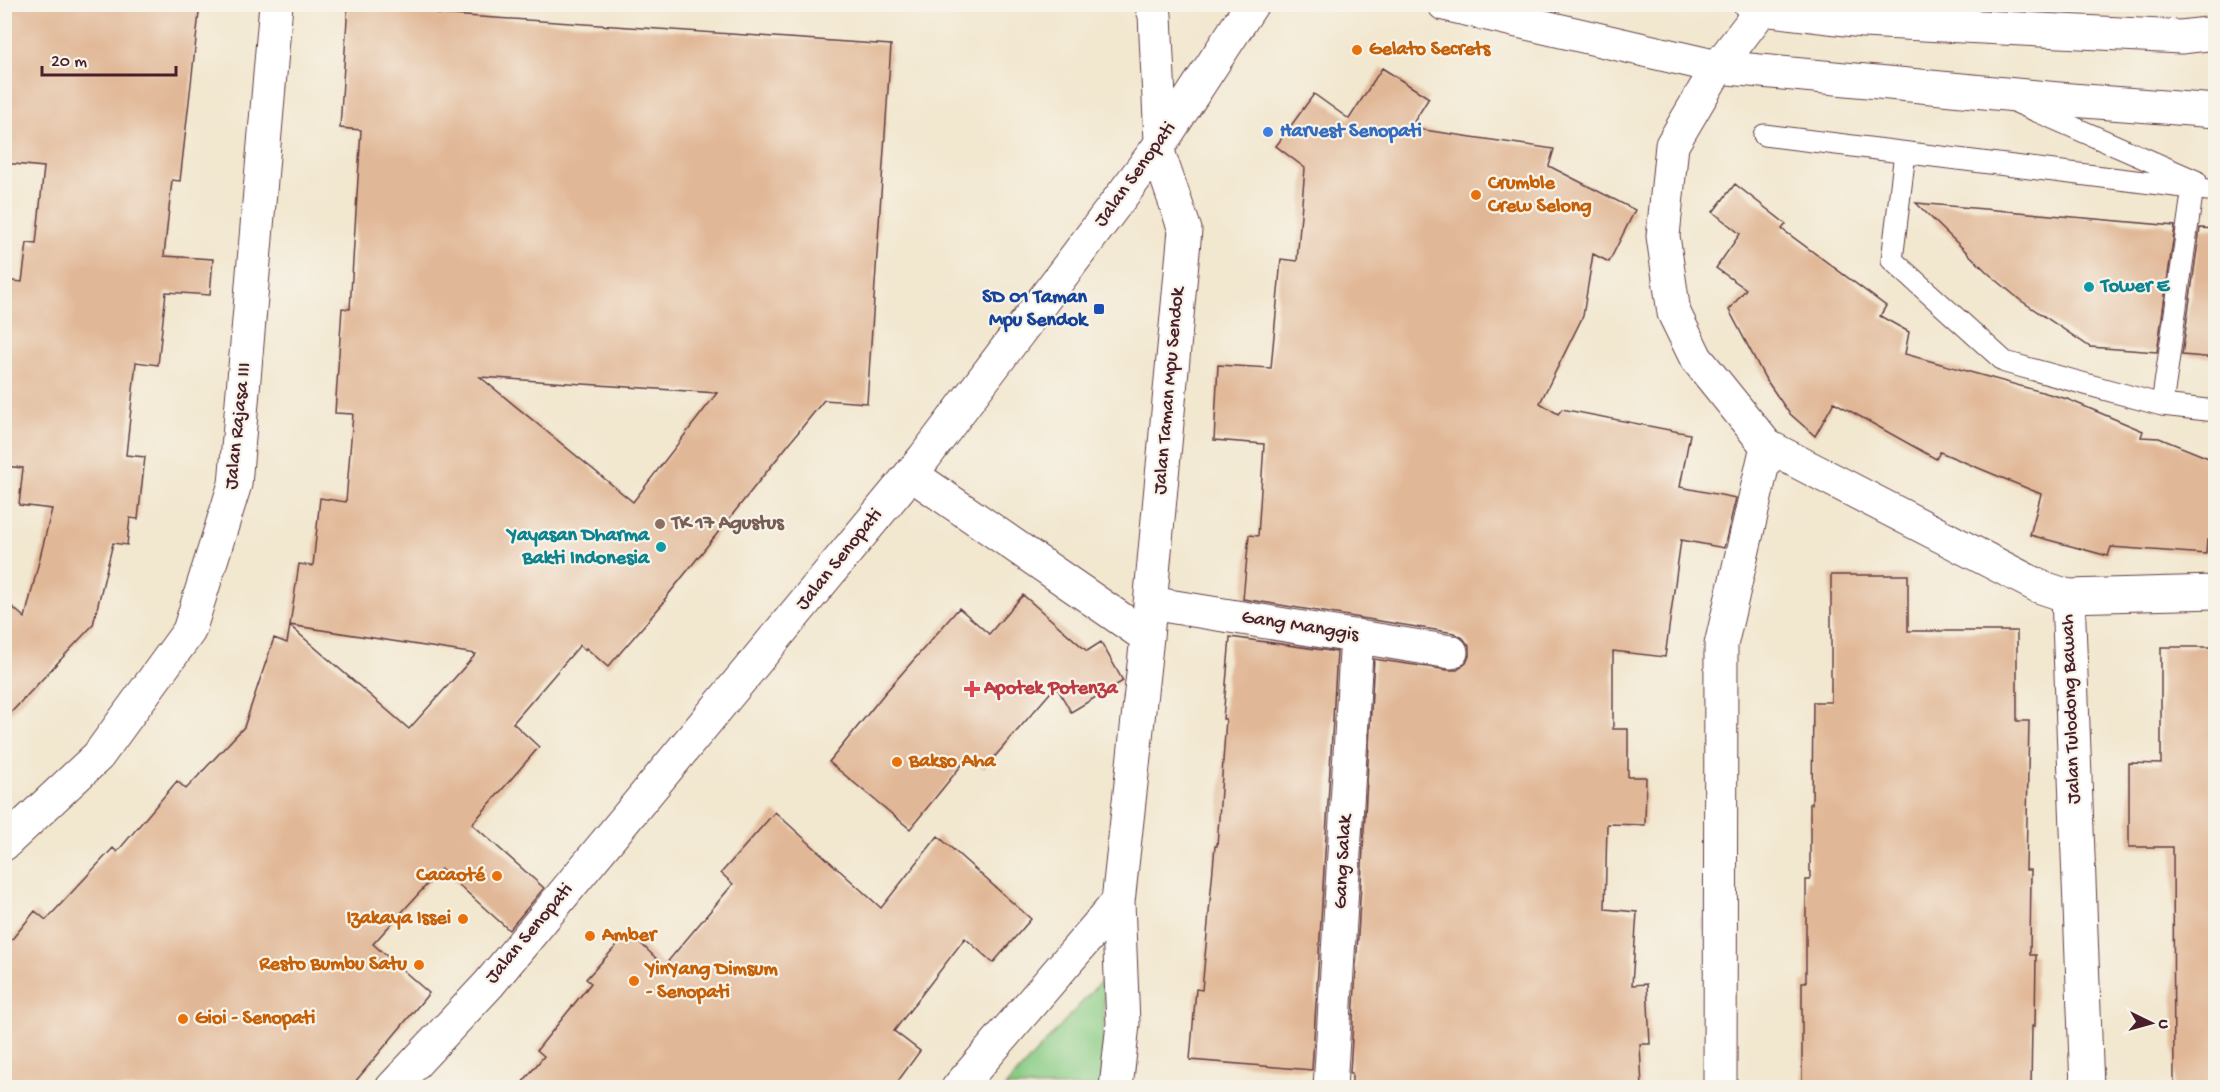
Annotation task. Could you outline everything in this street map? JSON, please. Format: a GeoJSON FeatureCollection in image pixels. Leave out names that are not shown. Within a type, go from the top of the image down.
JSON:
{"type":"FeatureCollection","features":[{"type":"Feature","properties":{"kind":"street","name":"Jalan Rajasa III"},"geometry":{"type":"LineString","coordinates":[[4,844],[98,756],[189,631],[236,484],[276,4]]}},
{"type":"Feature","properties":{"kind":"street","name":"Jalan Taman Mpu Sendok"},"geometry":{"type":"LineString","coordinates":[[1116,1088],[1123,1024],[1118,902],[1147,637],[1185,230],[1159,145],[1155,15],[1151,4]]}},
{"type":"Feature","properties":{"kind":"street","name":"Jalan Senopati"},"geometry":{"type":"LineString","coordinates":[[392,1088],[489,984],[911,474],[1159,145],[1252,4]]}},
{"type":"Feature","properties":{"kind":"street"},"geometry":{"type":"LineString","coordinates":[[1444,4],[1718,67],[2216,111]]}},
{"type":"Feature","properties":{"kind":"street"},"geometry":{"type":"LineString","coordinates":[[1758,6],[1863,21],[2181,37],[2216,33]]}},
{"type":"Feature","properties":{"kind":"street","name":"Jalan Tulodong Bawah"},"geometry":{"type":"LineString","coordinates":[[1758,6],[1718,67],[1672,146],[1663,236],[1674,313],[1696,358],[1767,446],[2038,586],[2068,596],[2087,1088]]}},
{"type":"Feature","properties":{"kind":"street"},"geometry":{"type":"LineString","coordinates":[[1720,1088],[1721,645],[1767,446]]}},
{"type":"Feature","properties":{"kind":"street"},"geometry":{"type":"LineString","coordinates":[[911,474],[1147,637]]}},
{"type":"Feature","properties":{"kind":"street"},"geometry":{"type":"LineString","coordinates":[[2068,596],[2216,591]]}},
{"type":"Feature","properties":{"kind":"street","name":"Gang Manggis"},"geometry":{"type":"LineString","coordinates":[[1150,603],[1451,652]]}},
{"type":"Feature","properties":{"kind":"street","name":"Gang Salak"},"geometry":{"type":"LineString","coordinates":[[1330,1088],[1357,636]]}},
{"type":"Feature","properties":{"kind":"street"},"geometry":{"type":"LineString","coordinates":[[958,1088],[1118,902]]}},
{"type":"Feature","properties":{"kind":"lane"},"geometry":{"type":"LineString","coordinates":[[1994,93],[2216,190]]}},
{"type":"Feature","properties":{"kind":"lane"},"geometry":{"type":"LineString","coordinates":[[1764,135],[2216,190]]}},
{"type":"Feature","properties":{"kind":"lane"},"geometry":{"type":"LineString","coordinates":[[1905,153],[1892,260],[2006,362],[2162,405],[2216,411]]}},
{"type":"Feature","properties":{"kind":"lane"},"geometry":{"type":"LineString","coordinates":[[2162,405],[2193,187]]}},
{"type":"Feature","properties":{"kind":"green space"},"geometry":{"type":"Polygon","coordinates":[[[1105,977],[1102,1087],[1005,1087],[1105,977]]]}},
{"type":"Feature","properties":{"kind":"building"},"geometry":{"type":"Polygon","coordinates":[[[4,4],[200,4],[180,181],[172,180],[164,256],[213,259],[210,295],[166,292],[158,365],[136,362],[126,455],[145,457],[138,519],[130,518],[127,545],[113,543],[93,625],[4,720],[4,600],[25,618],[52,509],[19,505],[23,468],[4,466],[4,280],[22,282],[27,243],[36,244],[44,167],[4,163],[4,4]]]}},
{"type":"Feature","properties":{"kind":"building"},"geometry":{"type":"Polygon","coordinates":[[[348,4],[437,4],[437,14],[891,45],[867,403],[824,400],[665,601],[608,667],[580,645],[513,723],[539,747],[472,824],[544,888],[509,930],[441,869],[373,944],[429,993],[350,1088],[4,1088],[4,949],[35,911],[46,920],[113,848],[117,852],[177,781],[186,789],[244,727],[274,638],[287,643],[290,626],[409,729],[476,654],[290,625],[299,564],[313,566],[320,498],[346,502],[353,414],[335,413],[342,308],[350,309],[361,130],[340,128],[348,4]],[[480,377],[633,502],[717,393],[480,377]]]}},
{"type":"Feature","properties":{"kind":"building"},"geometry":{"type":"Polygon","coordinates":[[[1382,68],[1429,98],[1410,128],[1554,149],[1549,166],[1635,210],[1609,262],[1593,254],[1583,316],[1540,403],[1558,414],[1562,409],[1690,434],[1680,487],[1736,498],[1724,548],[1681,540],[1665,657],[1613,651],[1613,729],[1628,729],[1628,777],[1646,777],[1645,825],[1607,824],[1605,909],[1637,912],[1632,985],[1647,984],[1650,1044],[1640,1044],[1642,1088],[1352,1088],[1352,1073],[1350,1073],[1374,659],[1457,670],[1466,663],[1469,646],[1463,638],[1454,633],[1243,599],[1249,535],[1258,536],[1264,444],[1214,440],[1218,365],[1271,368],[1281,259],[1297,261],[1305,168],[1276,146],[1314,94],[1349,119],[1382,68]]]}},
{"type":"Feature","properties":{"kind":"building"},"geometry":{"type":"Polygon","coordinates":[[[1735,184],[1786,224],[1782,229],[1886,306],[1880,316],[1909,332],[1905,354],[2067,399],[2143,431],[2141,437],[2159,438],[2216,461],[2216,540],[2207,540],[2206,554],[2111,547],[2108,556],[2030,535],[2041,494],[1940,452],[1936,459],[1834,402],[1815,436],[1789,413],[1765,378],[1729,310],[1746,289],[1716,268],[1740,234],[1713,212],[1735,184]]]}},
{"type":"Feature","properties":{"kind":"building","name":"Tower E"},"geometry":{"type":"Polygon","coordinates":[[[1916,203],[2175,226],[2157,352],[2090,347],[2020,300],[1988,273],[1916,203]]]}},
{"type":"Feature","properties":{"kind":"building"},"geometry":{"type":"Polygon","coordinates":[[[2200,228],[2216,229],[2216,358],[2182,355],[2200,228]]]}},
{"type":"Feature","properties":{"kind":"building"},"geometry":{"type":"Polygon","coordinates":[[[1831,575],[1908,575],[1908,631],[2017,631],[2017,721],[2029,721],[2026,870],[2031,870],[2030,955],[2036,955],[2031,1088],[1802,1088],[1802,982],[1806,982],[1806,880],[1810,880],[1813,702],[1831,702],[1831,575]]]}},
{"type":"Feature","properties":{"kind":"building"},"geometry":{"type":"Polygon","coordinates":[[[1023,595],[1087,651],[1101,642],[1123,681],[1071,712],[1056,686],[984,769],[969,756],[910,829],[829,762],[884,694],[959,608],[989,634],[1023,595]]]}},
{"type":"Feature","properties":{"kind":"building"},"geometry":{"type":"Polygon","coordinates":[[[1230,637],[1337,652],[1312,1070],[1190,1060],[1196,989],[1202,990],[1215,846],[1217,846],[1226,719],[1223,719],[1230,637]]]}},
{"type":"Feature","properties":{"kind":"building"},"geometry":{"type":"Polygon","coordinates":[[[2161,647],[2216,647],[2216,1088],[2174,1088],[2173,847],[2129,847],[2129,763],[2161,764],[2161,647]]]}},
{"type":"Feature","properties":{"kind":"building"},"geometry":{"type":"Polygon","coordinates":[[[775,812],[881,908],[938,836],[1031,919],[993,963],[965,938],[894,1031],[920,1051],[893,1088],[518,1088],[544,1056],[537,1050],[591,983],[586,979],[629,932],[664,966],[733,884],[721,873],[775,812]]]}},
{"type":"Feature","properties":{"kind":"place","name":"Gelato Secrets"},"geometry":{"type":"Point","coordinates":[1357,50]}},
{"type":"Feature","properties":{"kind":"place","name":"Harvest Senopati"},"geometry":{"type":"Point","coordinates":[1268,132]}},
{"type":"Feature","properties":{"kind":"place","name":"Crumble Crew Selong"},"geometry":{"type":"Point","coordinates":[1476,195]}},
{"type":"Feature","properties":{"kind":"place","name":"Tower E"},"geometry":{"type":"Point","coordinates":[2089,287]}},
{"type":"Feature","properties":{"kind":"place","name":"SD 01 Taman Mpu Sendok"},"geometry":{"type":"Point","coordinates":[1099,309]}},
{"type":"Feature","properties":{"kind":"place","name":"TK 17 Agustus"},"geometry":{"type":"Point","coordinates":[660,524]}},
{"type":"Feature","properties":{"kind":"place","name":"Yayasan Dharma Bakti Indonesia"},"geometry":{"type":"Point","coordinates":[661,547]}},
{"type":"Feature","properties":{"kind":"place","name":"Apotek Potenza"},"geometry":{"type":"Point","coordinates":[972,689]}},
{"type":"Feature","properties":{"kind":"place","name":"Bakso Aha"},"geometry":{"type":"Point","coordinates":[897,762]}},
{"type":"Feature","properties":{"kind":"place","name":"Cacaoté"},"geometry":{"type":"Point","coordinates":[497,876]}},
{"type":"Feature","properties":{"kind":"place","name":"Izakaya Issei"},"geometry":{"type":"Point","coordinates":[463,919]}},
{"type":"Feature","properties":{"kind":"place","name":"Amber"},"geometry":{"type":"Point","coordinates":[590,936]}},
{"type":"Feature","properties":{"kind":"place","name":"Resto Bumbu Satu"},"geometry":{"type":"Point","coordinates":[419,965]}},
{"type":"Feature","properties":{"kind":"place","name":"YinYang Dimsum - Senopati"},"geometry":{"type":"Point","coordinates":[634,981]}},
{"type":"Feature","properties":{"kind":"place","name":"Gioi - Senopati"},"geometry":{"type":"Point","coordinates":[183,1019]}}]}
